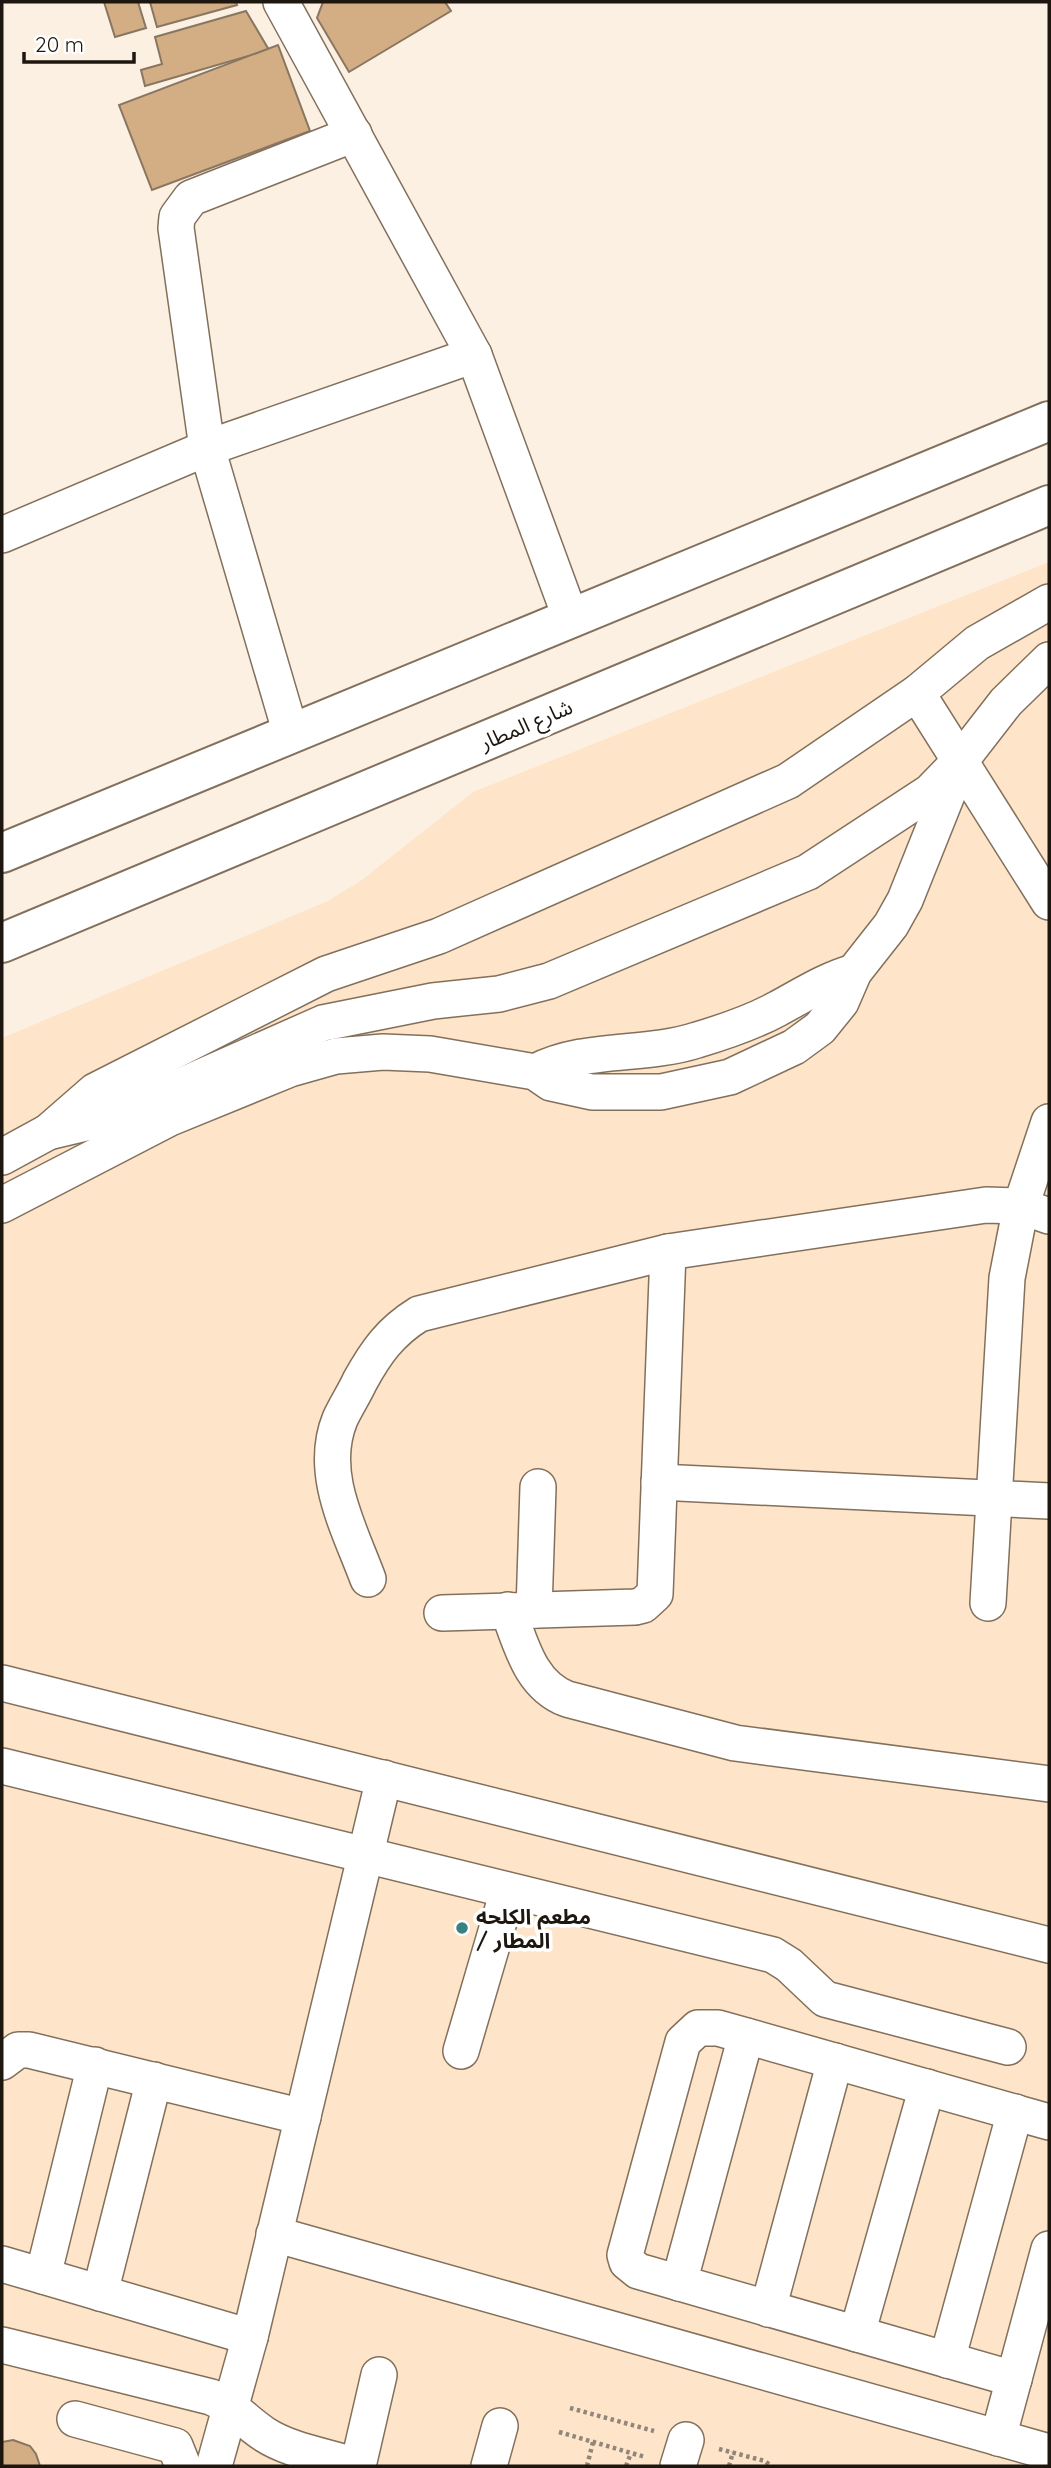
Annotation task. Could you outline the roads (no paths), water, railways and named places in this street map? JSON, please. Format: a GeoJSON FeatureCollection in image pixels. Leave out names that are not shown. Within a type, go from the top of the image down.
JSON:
{"type":"FeatureCollection","features":[{"type":"Feature","properties":{"kind":"main road"},"geometry":{"type":"LineString","coordinates":[[2,853],[1049,421]]}},
{"type":"Feature","properties":{"kind":"main road","name":"شارع المطار"},"geometry":{"type":"LineString","coordinates":[[12,931],[1049,505]]}},
{"type":"Feature","properties":{"kind":"street"},"geometry":{"type":"LineString","coordinates":[[281,2],[474,355],[571,619]]}},
{"type":"Feature","properties":{"kind":"street"},"geometry":{"type":"LineString","coordinates":[[291,734],[208,448],[176,228],[177,217],[191,198],[354,134]]}},
{"type":"Feature","properties":{"kind":"street"},"geometry":{"type":"LineString","coordinates":[[2,535],[208,448],[474,355]]}},
{"type":"Feature","properties":{"kind":"street"},"geometry":{"type":"LineString","coordinates":[[2,1157],[48,1132],[85,1097],[326,974],[418,944],[788,781],[917,692],[977,643],[1049,602]]}},
{"type":"Feature","properties":{"kind":"street"},"geometry":{"type":"LineString","coordinates":[[48,1132],[111,1117],[323,1023],[433,1001],[499,994],[549,981],[808,872],[930,792],[961,760],[1006,702],[1049,660]]}},
{"type":"Feature","properties":{"kind":"street"},"geometry":{"type":"LineString","coordinates":[[917,692],[1049,902]]}},
{"type":"Feature","properties":{"kind":"street"},"geometry":{"type":"LineString","coordinates":[[2,1205],[170,1118],[313,1062],[359,1053],[406,1052],[535,1072],[551,1083],[592,1092],[661,1092],[730,1077],[794,1046],[820,1028],[841,1002],[855,972],[874,950],[905,900],[961,760]]}},
{"type":"Feature","properties":{"kind":"street"},"geometry":{"type":"LineString","coordinates":[[418,944],[433,1001]]}},
{"type":"Feature","properties":{"kind":"street"},"geometry":{"type":"LineString","coordinates":[[535,1072],[572,1058],[655,1050],[696,1041],[776,1010],[825,981],[855,972]]}},
{"type":"Feature","properties":{"kind":"street"},"geometry":{"type":"LineString","coordinates":[[988,1603],[1002,1314],[1035,1211],[1049,1122]]}},
{"type":"Feature","properties":{"kind":"street"},"geometry":{"type":"LineString","coordinates":[[368,1578],[339,1502],[332,1461],[340,1420],[382,1344],[399,1327],[419,1314],[668,1252],[986,1205],[1035,1211]]}},
{"type":"Feature","properties":{"kind":"street"},"geometry":{"type":"LineString","coordinates":[[442,1613],[635,1606],[650,1601],[656,1586],[668,1252]]}},
{"type":"Feature","properties":{"kind":"street"},"geometry":{"type":"LineString","coordinates":[[659,1482],[1049,1501]]}},
{"type":"Feature","properties":{"kind":"street"},"geometry":{"type":"LineString","coordinates":[[538,1486],[521,1610],[533,1672],[548,1689],[567,1699],[734,1743],[1049,1784]]}},
{"type":"Feature","properties":{"kind":"street"},"geometry":{"type":"LineString","coordinates":[[2,1683],[1049,1945]]}},
{"type":"Feature","properties":{"kind":"street"},"geometry":{"type":"LineString","coordinates":[[2,1766],[773,1955],[789,1965],[825,1999],[1008,2046]]}},
{"type":"Feature","properties":{"kind":"street"},"geometry":{"type":"LineString","coordinates":[[214,2466],[250,2337],[384,1778]]}},
{"type":"Feature","properties":{"kind":"street"},"geometry":{"type":"LineString","coordinates":[[461,2051],[508,1891]]}},
{"type":"Feature","properties":{"kind":"street"},"geometry":{"type":"LineString","coordinates":[[1014,2379],[638,2271],[627,2262],[625,2255],[683,2042],[689,2033],[709,2026],[1049,2122]]}},
{"type":"Feature","properties":{"kind":"street"},"geometry":{"type":"LineString","coordinates":[[680,2283],[747,2036]]}},
{"type":"Feature","properties":{"kind":"street"},"geometry":{"type":"LineString","coordinates":[[2,2062],[19,2050],[29,2050],[303,2117]]}},
{"type":"Feature","properties":{"kind":"street"},"geometry":{"type":"LineString","coordinates":[[768,2309],[835,2060]]}},
{"type":"Feature","properties":{"kind":"street"},"geometry":{"type":"LineString","coordinates":[[43,2276],[95,2065]]}},
{"type":"Feature","properties":{"kind":"street"},"geometry":{"type":"LineString","coordinates":[[100,2293],[154,2080]]}},
{"type":"Feature","properties":{"kind":"street"},"geometry":{"type":"LineString","coordinates":[[857,2334],[927,2087]]}},
{"type":"Feature","properties":{"kind":"street"},"geometry":{"type":"LineString","coordinates":[[947,2360],[1016,2112]]}},
{"type":"Feature","properties":{"kind":"street"},"geometry":{"type":"LineString","coordinates":[[274,2234],[1049,2452]]}},
{"type":"Feature","properties":{"kind":"street"},"geometry":{"type":"LineString","coordinates":[[998,2438],[1049,2249]]}},
{"type":"Feature","properties":{"kind":"street"},"geometry":{"type":"LineString","coordinates":[[2,2264],[250,2337]]}},
{"type":"Feature","properties":{"kind":"street"},"geometry":{"type":"LineString","coordinates":[[2,2345],[231,2405],[264,2433],[299,2457],[350,2465],[379,2375]]}},
{"type":"Feature","properties":{"kind":"street"},"geometry":{"type":"LineString","coordinates":[[75,2419],[175,2446],[183,2466]]}},
{"type":"Feature","properties":{"kind":"street"},"geometry":{"type":"LineString","coordinates":[[489,2466],[500,2426]]}},
{"type":"Feature","properties":{"kind":"place","name":"مطعم الكلحه / المطار"},"geometry":{"type":"Point","coordinates":[462,1928]}}]}
